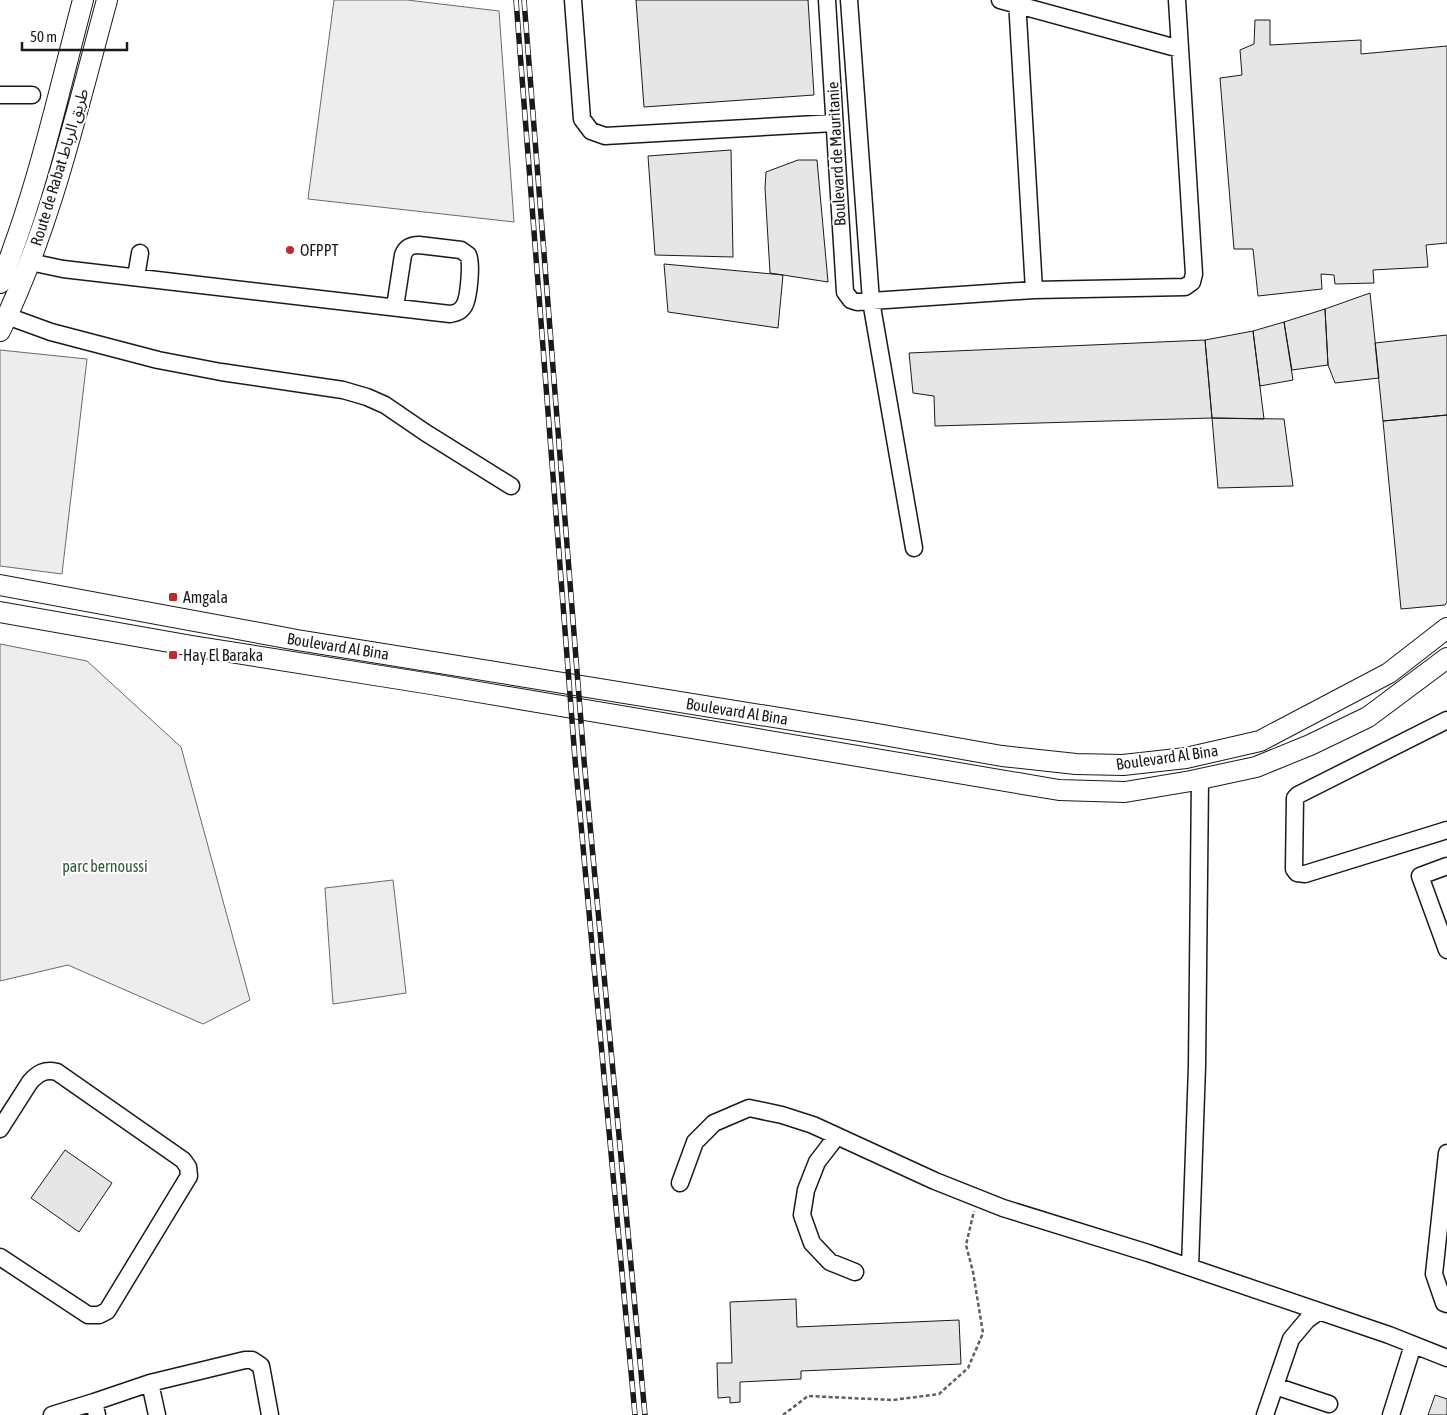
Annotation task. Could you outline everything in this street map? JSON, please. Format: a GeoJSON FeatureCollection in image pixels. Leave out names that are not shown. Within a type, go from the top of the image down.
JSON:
{"type":"FeatureCollection","features":[{"type":"Feature","properties":{"kind":"main road","name":"Route de Rabat طريق الرباط"},"geometry":{"type":"LineString","coordinates":[[0,283],[34,187],[83,0]]}},
{"type":"Feature","properties":{"kind":"main road","name":"Route de Rabat طريق الرباط"},"geometry":{"type":"LineString","coordinates":[[2,320],[30,262],[54,190],[107,0]]}},
{"type":"Feature","properties":{"kind":"main road","name":"Boulevard Al Bina"},"geometry":{"type":"LineString","coordinates":[[0,585],[297,640],[1002,756],[1076,764],[1123,765],[1186,758],[1260,741],[1389,673],[1447,628]]}},
{"type":"Feature","properties":{"kind":"main road","name":"Boulevard Al Bina"},"geometry":{"type":"LineString","coordinates":[[0,612],[202,648],[539,702],[1059,790],[1125,792],[1256,767],[1310,745],[1368,717],[1447,658]]}},
{"type":"Feature","properties":{"kind":"street"},"geometry":{"type":"LineString","coordinates":[[573,0],[582,119],[591,131],[605,136],[834,123]]}},
{"type":"Feature","properties":{"kind":"street","name":"Boulevard de Mauritanie"},"geometry":{"type":"LineString","coordinates":[[827,0],[845,292],[850,300],[864,301],[849,0]]}},
{"type":"Feature","properties":{"kind":"street"},"geometry":{"type":"LineString","coordinates":[[1000,0],[1017,2],[1180,48]]}},
{"type":"Feature","properties":{"kind":"street"},"geometry":{"type":"LineString","coordinates":[[914,548],[864,301],[1034,290],[1185,288],[1192,282],[1194,274],[1177,0]]}},
{"type":"Feature","properties":{"kind":"street"},"geometry":{"type":"LineString","coordinates":[[1017,2],[1034,290]]}},
{"type":"Feature","properties":{"kind":"street"},"geometry":{"type":"LineString","coordinates":[[0,96],[32,95]]}},
{"type":"Feature","properties":{"kind":"street"},"geometry":{"type":"LineString","coordinates":[[30,262],[63,269],[450,314],[458,312],[465,305],[471,264],[468,255],[461,250],[419,245],[407,248],[403,255],[395,307]]}},
{"type":"Feature","properties":{"kind":"street"},"geometry":{"type":"LineString","coordinates":[[136,278],[140,253]]}},
{"type":"Feature","properties":{"kind":"street"},"geometry":{"type":"LineString","coordinates":[[2,320],[158,360],[221,372],[343,390],[367,397],[385,405],[511,486]]}},
{"type":"Feature","properties":{"kind":"street"},"geometry":{"type":"LineString","coordinates":[[1447,720],[1298,795],[1295,798],[1294,869],[1296,873],[1305,874],[1447,830]]}},
{"type":"Feature","properties":{"kind":"street"},"geometry":{"type":"LineString","coordinates":[[1190,1268],[1196,1066],[1200,779]]}},
{"type":"Feature","properties":{"kind":"street"},"geometry":{"type":"LineString","coordinates":[[1447,866],[1420,876],[1447,950]]}},
{"type":"Feature","properties":{"kind":"street"},"geometry":{"type":"LineString","coordinates":[[0,1129],[36,1075],[43,1072],[57,1072],[183,1160],[188,1167],[189,1176],[107,1311],[98,1315],[88,1316],[0,1257]]}},
{"type":"Feature","properties":{"kind":"street"},"geometry":{"type":"LineString","coordinates":[[680,1183],[696,1142],[714,1123],[749,1108],[782,1115],[813,1125],[935,1181],[1003,1208],[1190,1268],[1447,1358]]}},
{"type":"Feature","properties":{"kind":"street"},"geometry":{"type":"LineString","coordinates":[[837,1136],[817,1162],[806,1190],[802,1215],[812,1243],[830,1262],[856,1272]]}},
{"type":"Feature","properties":{"kind":"street"},"geometry":{"type":"LineString","coordinates":[[1447,1153],[1434,1274],[1444,1303],[1447,1304]]}},
{"type":"Feature","properties":{"kind":"street"},"geometry":{"type":"LineString","coordinates":[[1265,1415],[1291,1339],[1307,1320],[1318,1312]]}},
{"type":"Feature","properties":{"kind":"street"},"geometry":{"type":"LineString","coordinates":[[1392,1415],[1413,1345]]}},
{"type":"Feature","properties":{"kind":"street"},"geometry":{"type":"LineString","coordinates":[[52,1415],[95,1409],[150,1383],[245,1360],[252,1360],[261,1366],[270,1415]]}},
{"type":"Feature","properties":{"kind":"street"},"geometry":{"type":"LineString","coordinates":[[150,1383],[157,1415]]}},
{"type":"Feature","properties":{"kind":"street"},"geometry":{"type":"LineString","coordinates":[[1275,1386],[1329,1404]]}},
{"type":"Feature","properties":{"kind":"path"},"geometry":{"type":"LineString","coordinates":[[784,1415],[808,1396],[893,1400],[939,1394],[968,1368],[982,1333],[973,1272],[966,1244],[978,1198]]}},
{"type":"Feature","properties":{"kind":"shaded area"},"geometry":{"type":"Polygon","coordinates":[[[334,0],[407,0],[499,11],[514,222],[308,199],[334,0]]]}},
{"type":"Feature","properties":{"kind":"shaded area"},"geometry":{"type":"Polygon","coordinates":[[[0,350],[87,359],[62,574],[0,566],[0,350]]]}},
{"type":"Feature","properties":{"kind":"shaded area","name":"parc bernoussi"},"geometry":{"type":"Polygon","coordinates":[[[0,644],[87,661],[181,747],[250,1000],[203,1024],[68,965],[0,981],[0,644]]]}},
{"type":"Feature","properties":{"kind":"shaded area"},"geometry":{"type":"Polygon","coordinates":[[[393,880],[406,993],[333,1004],[325,888],[393,880]]]}},
{"type":"Feature","properties":{"kind":"building"},"geometry":{"type":"Polygon","coordinates":[[[636,0],[808,0],[814,95],[644,107],[636,0]]]}},
{"type":"Feature","properties":{"kind":"building"},"geometry":{"type":"Polygon","coordinates":[[[1255,20],[1270,20],[1270,45],[1361,40],[1361,54],[1447,46],[1447,243],[1426,245],[1428,267],[1373,270],[1374,283],[1335,284],[1334,275],[1321,274],[1322,289],[1258,296],[1253,249],[1234,249],[1220,78],[1242,75],[1240,50],[1254,44],[1255,20]]]}},
{"type":"Feature","properties":{"kind":"building"},"geometry":{"type":"Polygon","coordinates":[[[731,150],[733,257],[655,255],[648,156],[731,150]]]}},
{"type":"Feature","properties":{"kind":"building"},"geometry":{"type":"Polygon","coordinates":[[[798,160],[817,160],[828,282],[770,273],[765,188],[766,172],[798,160]]]}},
{"type":"Feature","properties":{"kind":"building"},"geometry":{"type":"Polygon","coordinates":[[[664,264],[783,275],[778,328],[668,312],[664,264]]]}},
{"type":"Feature","properties":{"kind":"building"},"geometry":{"type":"Polygon","coordinates":[[[1370,293],[1379,378],[1335,383],[1328,365],[1325,309],[1370,293]]]}},
{"type":"Feature","properties":{"kind":"building"},"geometry":{"type":"Polygon","coordinates":[[[1325,309],[1328,365],[1292,370],[1284,322],[1325,309]]]}},
{"type":"Feature","properties":{"kind":"building"},"geometry":{"type":"Polygon","coordinates":[[[1284,322],[1293,380],[1260,386],[1253,331],[1284,322]]]}},
{"type":"Feature","properties":{"kind":"building"},"geometry":{"type":"Polygon","coordinates":[[[1253,331],[1264,419],[1212,418],[1205,340],[1253,331]]]}},
{"type":"Feature","properties":{"kind":"building"},"geometry":{"type":"Polygon","coordinates":[[[1447,335],[1447,415],[1383,421],[1375,343],[1447,335]]]}},
{"type":"Feature","properties":{"kind":"building"},"geometry":{"type":"Polygon","coordinates":[[[1205,340],[1212,418],[935,426],[934,396],[913,393],[909,353],[1205,340]]]}},
{"type":"Feature","properties":{"kind":"building"},"geometry":{"type":"Polygon","coordinates":[[[1447,415],[1447,602],[1445,605],[1401,609],[1383,421],[1447,415]]]}},
{"type":"Feature","properties":{"kind":"building"},"geometry":{"type":"Polygon","coordinates":[[[1212,418],[1284,419],[1293,486],[1218,488],[1212,418]]]}},
{"type":"Feature","properties":{"kind":"building"},"geometry":{"type":"Polygon","coordinates":[[[65,1150],[112,1183],[79,1232],[31,1198],[65,1150]]]}},
{"type":"Feature","properties":{"kind":"building"},"geometry":{"type":"Polygon","coordinates":[[[796,1299],[797,1327],[959,1320],[961,1364],[801,1371],[801,1379],[740,1382],[740,1402],[730,1403],[730,1397],[718,1398],[717,1363],[732,1363],[730,1302],[796,1299]]]}},
{"type":"Feature","properties":{"kind":"building"},"geometry":{"type":"Polygon","coordinates":[[[1435,1395],[1447,1399],[1447,1415],[1428,1415],[1435,1395]]]}},
{"type":"Feature","properties":{"kind":"railway"},"geometry":{"type":"LineString","coordinates":[[516,0],[575,759],[635,1415]]}},
{"type":"Feature","properties":{"kind":"railway"},"geometry":{"type":"LineString","coordinates":[[524,0],[584,760],[645,1415]]}},
{"type":"Feature","properties":{"kind":"place","name":"OFPPT"},"geometry":{"type":"Point","coordinates":[290,250]}},
{"type":"Feature","properties":{"kind":"place","name":"Amgala"},"geometry":{"type":"Point","coordinates":[173,597]}},
{"type":"Feature","properties":{"kind":"place","name":"Hay El Baraka"},"geometry":{"type":"Point","coordinates":[173,655]}}]}
